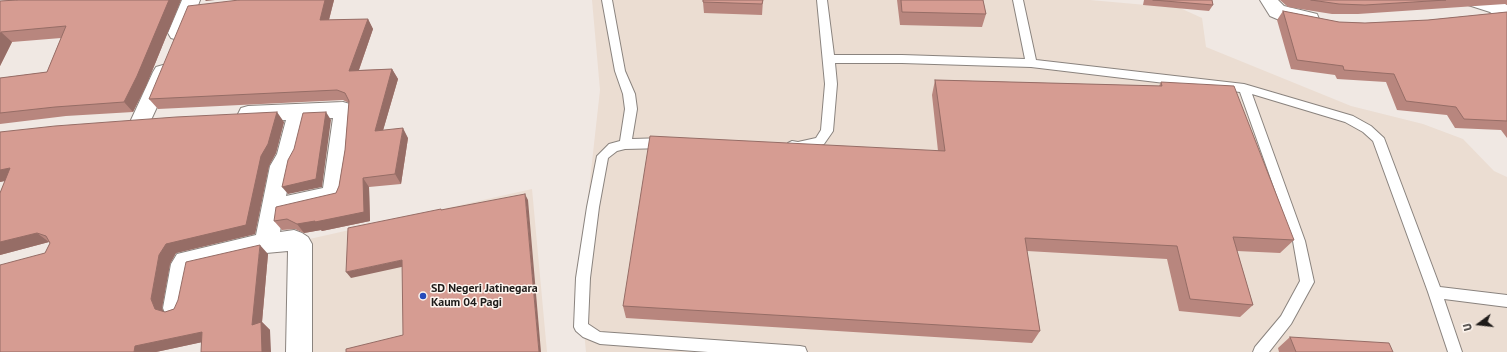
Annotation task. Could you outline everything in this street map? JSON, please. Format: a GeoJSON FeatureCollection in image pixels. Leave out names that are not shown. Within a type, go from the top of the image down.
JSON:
{"type":"FeatureCollection","features":[{"type":"Feature","properties":{"kind":"street"},"geometry":{"type":"LineString","coordinates":[[1269,0],[1277,11],[1284,14],[1325,21]]}},
{"type":"Feature","properties":{"kind":"street"},"geometry":{"type":"LineString","coordinates":[[118,122],[150,120],[157,87],[170,54],[195,6]]}},
{"type":"Feature","properties":{"kind":"street"},"geometry":{"type":"LineString","coordinates":[[1469,8],[1506,14]]}},
{"type":"Feature","properties":{"kind":"street"},"geometry":{"type":"LineString","coordinates":[[232,115],[340,110],[343,110],[344,112],[334,193],[331,196],[272,208]]}},
{"type":"Feature","properties":{"kind":"street"},"geometry":{"type":"LineString","coordinates":[[277,242],[272,208],[281,166],[287,156],[299,112]]}},
{"type":"Feature","properties":{"kind":"street"},"geometry":{"type":"LineString","coordinates":[[175,308],[183,264],[185,261],[277,242],[294,240],[300,244],[299,352]]}},
{"type":"Feature","properties":{"kind":"lane"},"geometry":{"type":"LineString","coordinates":[[607,0],[620,71],[630,94],[631,109],[625,144]]}},
{"type":"Feature","properties":{"kind":"lane"},"geometry":{"type":"LineString","coordinates":[[782,146],[798,147],[820,141],[828,131],[831,84],[822,0]]}},
{"type":"Feature","properties":{"kind":"lane"},"geometry":{"type":"LineString","coordinates":[[1018,0],[1031,63]]}},
{"type":"Feature","properties":{"kind":"lane"},"geometry":{"type":"LineString","coordinates":[[829,59],[902,59],[1031,63],[1244,88],[1349,119],[1367,129],[1378,138],[1435,292],[1455,352]]}},
{"type":"Feature","properties":{"kind":"lane"},"geometry":{"type":"LineString","coordinates":[[1244,88],[1299,241],[1307,282],[1286,320],[1260,352]]}},
{"type":"Feature","properties":{"kind":"lane"},"geometry":{"type":"LineString","coordinates":[[678,143],[625,144],[613,147],[603,156],[593,207],[583,278],[581,327],[588,334],[600,338],[800,352]]}},
{"type":"Feature","properties":{"kind":"lane"},"geometry":{"type":"LineString","coordinates":[[1435,292],[1507,301]]}},
{"type":"Feature","properties":{"kind":"shaded area"},"geometry":{"type":"Polygon","coordinates":[[[592,0],[1090,0],[1180,8],[1202,18],[1206,47],[1351,106],[1423,124],[1463,139],[1494,171],[1507,177],[1507,352],[586,352],[579,279],[600,90],[592,0]]]}},
{"type":"Feature","properties":{"kind":"shaded area","name":"SD Negeri Jatinegara Kaum 04 Pagi"},"geometry":{"type":"Polygon","coordinates":[[[532,189],[547,352],[303,352],[305,240],[532,189]]]}},
{"type":"Feature","properties":{"kind":"building"},"geometry":{"type":"Polygon","coordinates":[[[169,0],[137,76],[124,102],[0,113],[0,78],[47,72],[66,26],[1,32],[0,35],[0,1],[169,0]]]}},
{"type":"Feature","properties":{"kind":"building"},"geometry":{"type":"Polygon","coordinates":[[[239,0],[325,0],[320,20],[368,19],[349,71],[392,69],[375,131],[403,128],[395,174],[363,178],[364,212],[315,222],[297,224],[287,219],[274,221],[276,207],[336,193],[339,186],[345,150],[349,101],[345,93],[337,90],[149,99],[188,6],[239,0]]]}},
{"type":"Feature","properties":{"kind":"building"},"geometry":{"type":"Polygon","coordinates":[[[703,0],[763,0],[762,4],[703,2],[703,0]]]}},
{"type":"Feature","properties":{"kind":"building"},"geometry":{"type":"Polygon","coordinates":[[[901,0],[983,0],[986,14],[902,12],[901,0]]]}},
{"type":"Feature","properties":{"kind":"building"},"geometry":{"type":"Polygon","coordinates":[[[1153,0],[1212,0],[1213,5],[1153,0]]]}},
{"type":"Feature","properties":{"kind":"building"},"geometry":{"type":"Polygon","coordinates":[[[1311,0],[1446,0],[1365,5],[1339,4],[1311,0]]]}},
{"type":"Feature","properties":{"kind":"building"},"geometry":{"type":"Polygon","coordinates":[[[1283,11],[1339,22],[1365,23],[1428,20],[1507,12],[1507,121],[1464,119],[1456,107],[1406,101],[1394,74],[1344,70],[1343,66],[1297,60],[1283,11]]]}},
{"type":"Feature","properties":{"kind":"building"},"geometry":{"type":"Polygon","coordinates":[[[935,80],[1162,86],[1161,82],[1234,86],[1294,240],[1233,237],[1253,305],[1190,299],[1177,246],[1025,238],[1040,331],[623,306],[650,136],[945,151],[935,80]]]}},
{"type":"Feature","properties":{"kind":"building"},"geometry":{"type":"Polygon","coordinates":[[[277,112],[268,144],[261,156],[246,225],[166,244],[159,255],[151,299],[155,309],[165,312],[174,309],[178,300],[186,262],[260,245],[252,325],[261,322],[262,352],[201,352],[202,332],[135,346],[134,352],[0,352],[0,265],[45,253],[50,243],[46,236],[37,233],[0,242],[0,193],[10,168],[0,170],[0,132],[55,126],[176,117],[277,112]]]}},
{"type":"Feature","properties":{"kind":"building"},"geometry":{"type":"Polygon","coordinates":[[[326,112],[316,179],[282,187],[288,160],[294,149],[303,113],[326,112]]]}},
{"type":"Feature","properties":{"kind":"building","name":"SD Negeri Jatinegara Kaum 04 Pagi"},"geometry":{"type":"Polygon","coordinates":[[[525,194],[539,352],[346,352],[346,349],[403,335],[402,260],[346,272],[348,228],[525,194]]]}},
{"type":"Feature","properties":{"kind":"building"},"geometry":{"type":"Polygon","coordinates":[[[1290,337],[1389,343],[1393,352],[1296,352],[1290,337]]]}},
{"type":"Feature","properties":{"kind":"place","name":"SD Negeri Jatinegara Kaum 04 Pagi"},"geometry":{"type":"Point","coordinates":[423,296]}}]}
